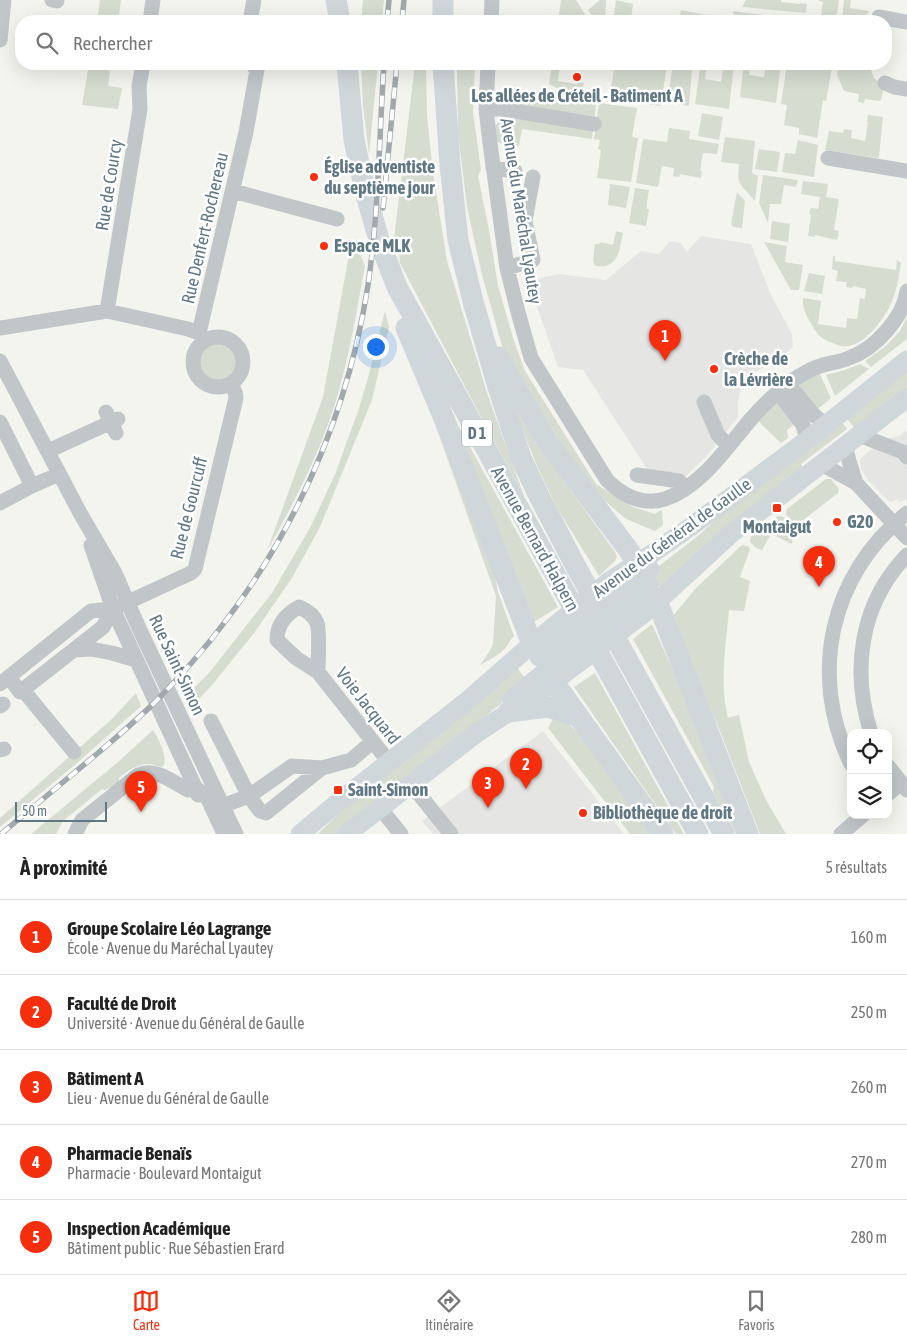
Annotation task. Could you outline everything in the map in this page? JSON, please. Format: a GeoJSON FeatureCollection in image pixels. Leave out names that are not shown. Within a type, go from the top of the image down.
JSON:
{"type":"FeatureCollection","features":[{"type":"Feature","properties":{"kind":"highway"},"geometry":{"type":"LineString","coordinates":[[336,0],[339,15]]}},
{"type":"Feature","properties":{"kind":"highway"},"geometry":{"type":"LineString","coordinates":[[348,15],[350,0]]}},
{"type":"Feature","properties":{"kind":"highway"},"geometry":{"type":"LineString","coordinates":[[443,15],[444,0]]}},
{"type":"Feature","properties":{"kind":"highway","name":"Avenue Bernard Halpern"},"geometry":{"type":"LineString","coordinates":[[348,70],[354,140],[366,196],[380,243],[397,286],[698,834]]}},
{"type":"Feature","properties":{"kind":"highway","name":"Avenue Bernard Halpern"},"geometry":{"type":"LineString","coordinates":[[442,70],[458,240],[474,305],[521,458],[575,565],[724,834]]}},
{"type":"Feature","properties":{"kind":"highway"},"geometry":{"type":"LineString","coordinates":[[397,286],[406,328],[542,664],[663,834]]}},
{"type":"Feature","properties":{"kind":"highway"},"geometry":{"type":"LineString","coordinates":[[474,305],[510,378],[547,441],[630,552],[647,581],[748,834]]}},
{"type":"Feature","properties":{"kind":"highway"},"geometry":{"type":"LineString","coordinates":[[508,712],[548,707],[579,717]]}},
{"type":"Feature","properties":{"kind":"main road","name":"Avenue du Général de Gaulle"},"geometry":{"type":"LineString","coordinates":[[300,834],[467,701],[646,612],[647,581],[696,523],[807,440],[907,360]]}},
{"type":"Feature","properties":{"kind":"main road","name":"Avenue du Général de Gaulle"},"geometry":{"type":"LineString","coordinates":[[347,834],[477,733],[536,694],[542,664],[608,582],[647,581],[732,533],[907,398]]}},
{"type":"Feature","properties":{"kind":"main road"},"geometry":{"type":"LineString","coordinates":[[477,733],[503,706],[529,684],[542,664]]}},
{"type":"Feature","properties":{"kind":"street"},"geometry":{"type":"LineString","coordinates":[[0,40],[4,0]]}},
{"type":"Feature","properties":{"kind":"street"},"geometry":{"type":"LineString","coordinates":[[151,15],[153,0]]}},
{"type":"Feature","properties":{"kind":"street"},"geometry":{"type":"LineString","coordinates":[[251,15],[254,0]]}},
{"type":"Feature","properties":{"kind":"street"},"geometry":{"type":"LineString","coordinates":[[491,15],[492,0]]}},
{"type":"Feature","properties":{"kind":"street"},"geometry":{"type":"LineString","coordinates":[[892,19],[907,22]]}},
{"type":"Feature","properties":{"kind":"street","name":"Rue de Courcy"},"geometry":{"type":"LineString","coordinates":[[107,311],[140,109],[139,86],[142,70]]}},
{"type":"Feature","properties":{"kind":"street","name":"Rue Denfert-Rochereau"},"geometry":{"type":"LineString","coordinates":[[202,336],[246,132],[257,70]]}},
{"type":"Feature","properties":{"kind":"street","name":"Avenue du Maréchal Lyautey"},"geometry":{"type":"LineString","coordinates":[[488,70],[486,109],[507,268],[531,358],[607,480],[626,496],[637,500],[649,501],[675,495],[686,488],[707,471],[752,418],[783,388],[800,375],[818,367],[850,358],[877,340],[899,313],[907,291]]}},
{"type":"Feature","properties":{"kind":"street"},"geometry":{"type":"LineString","coordinates":[[885,83],[907,89]]}},
{"type":"Feature","properties":{"kind":"street"},"geometry":{"type":"LineString","coordinates":[[486,109],[502,109],[594,124]]}},
{"type":"Feature","properties":{"kind":"street"},"geometry":{"type":"LineString","coordinates":[[828,158],[907,171]]}},
{"type":"Feature","properties":{"kind":"street"},"geometry":{"type":"LineString","coordinates":[[493,168],[515,171]]}},
{"type":"Feature","properties":{"kind":"street"},"geometry":{"type":"LineString","coordinates":[[507,268],[532,260],[525,220],[533,177]]}},
{"type":"Feature","properties":{"kind":"street"},"geometry":{"type":"LineString","coordinates":[[233,191],[337,219]]}},
{"type":"Feature","properties":{"kind":"street"},"geometry":{"type":"LineString","coordinates":[[0,328],[107,311],[202,336],[224,338],[232,342],[242,355],[242,372],[230,384],[214,388],[199,379],[194,372],[192,363],[202,336]]}},
{"type":"Feature","properties":{"kind":"street","name":"Rue Saint-Simon"},"geometry":{"type":"LineString","coordinates":[[0,361],[80,513],[115,574],[236,834]]}},
{"type":"Feature","properties":{"kind":"street","name":"Rue de Gourcuff"},"geometry":{"type":"LineString","coordinates":[[128,602],[195,570],[236,398],[230,384]]}},
{"type":"Feature","properties":{"kind":"street"},"geometry":{"type":"LineString","coordinates":[[783,388],[826,425]]}},
{"type":"Feature","properties":{"kind":"street"},"geometry":{"type":"LineString","coordinates":[[783,388],[802,425],[807,440]]}},
{"type":"Feature","properties":{"kind":"street"},"geometry":{"type":"LineString","coordinates":[[704,402],[718,435],[729,446]]}},
{"type":"Feature","properties":{"kind":"street"},"geometry":{"type":"LineString","coordinates":[[0,422],[32,486]]}},
{"type":"Feature","properties":{"kind":"street"},"geometry":{"type":"LineString","coordinates":[[48,451],[113,422]]}},
{"type":"Feature","properties":{"kind":"street"},"geometry":{"type":"LineString","coordinates":[[856,482],[849,461],[852,440],[905,455]]}},
{"type":"Feature","properties":{"kind":"street"},"geometry":{"type":"LineString","coordinates":[[821,464],[856,482],[907,538]]}},
{"type":"Feature","properties":{"kind":"street"},"geometry":{"type":"LineString","coordinates":[[0,503],[59,474]]}},
{"type":"Feature","properties":{"kind":"street"},"geometry":{"type":"LineString","coordinates":[[637,475],[679,482],[686,488]]}},
{"type":"Feature","properties":{"kind":"street","name":"Rue Saint-Simon"},"geometry":{"type":"LineString","coordinates":[[80,513],[113,609],[195,787],[214,834]]}},
{"type":"Feature","properties":{"kind":"street"},"geometry":{"type":"LineString","coordinates":[[847,754],[838,732],[830,698],[829,663],[840,605],[855,573],[875,544],[907,513]]}},
{"type":"Feature","properties":{"kind":"street"},"geometry":{"type":"LineString","coordinates":[[870,729],[863,704],[861,684],[860,664],[864,635],[882,589],[907,555]]}},
{"type":"Feature","properties":{"kind":"street"},"geometry":{"type":"LineString","coordinates":[[113,609],[103,627],[20,692],[4,681],[91,611],[113,609],[128,602]]}},
{"type":"Feature","properties":{"kind":"street"},"geometry":{"type":"LineString","coordinates":[[74,650],[91,649],[136,660]]}},
{"type":"Feature","properties":{"kind":"street","name":"Voie Jacquard"},"geometry":{"type":"LineString","coordinates":[[318,672],[389,762]]}},
{"type":"Feature","properties":{"kind":"street"},"geometry":{"type":"LineString","coordinates":[[23,690],[74,752]]}},
{"type":"Feature","properties":{"kind":"street"},"geometry":{"type":"LineString","coordinates":[[211,721],[248,796],[260,811],[266,813],[322,768]]}},
{"type":"Feature","properties":{"kind":"street"},"geometry":{"type":"LineString","coordinates":[[222,806],[248,796],[292,766],[322,768],[350,760],[372,742]]}},
{"type":"Feature","properties":{"kind":"street"},"geometry":{"type":"LineString","coordinates":[[892,771],[904,786],[892,792]]}},
{"type":"Feature","properties":{"kind":"street"},"geometry":{"type":"LineString","coordinates":[[75,834],[82,820],[138,774],[152,772],[160,774],[188,790],[195,787]]}},
{"type":"Feature","properties":{"kind":"street"},"geometry":{"type":"LineString","coordinates":[[411,784],[450,834]]}},
{"type":"Feature","properties":{"kind":"street","name":"Rue Saint-Simon"},"geometry":{"type":"LineString","coordinates":[[195,787],[208,799],[224,834]]}},
{"type":"Feature","properties":{"kind":"street"},"geometry":{"type":"LineString","coordinates":[[380,808],[401,834]]}},
{"type":"Feature","properties":{"kind":"street"},"geometry":{"type":"LineString","coordinates":[[841,834],[858,819]]}},
{"type":"Feature","properties":{"kind":"shaded area"},"geometry":{"type":"Polygon","coordinates":[[[100,0],[121,0],[119,15],[98,15],[100,0]]]}},
{"type":"Feature","properties":{"kind":"shaded area"},"geometry":{"type":"Polygon","coordinates":[[[363,0],[384,0],[383,15],[362,15],[363,0]]]}},
{"type":"Feature","properties":{"kind":"shaded area"},"geometry":{"type":"Polygon","coordinates":[[[561,0],[576,0],[585,15],[559,15],[561,0]]]}},
{"type":"Feature","properties":{"kind":"shaded area"},"geometry":{"type":"Polygon","coordinates":[[[600,0],[606,0],[605,15],[592,15],[588,10],[600,0]]]}},
{"type":"Feature","properties":{"kind":"shaded area"},"geometry":{"type":"Polygon","coordinates":[[[616,0],[633,4],[632,15],[614,15],[616,0]]]}},
{"type":"Feature","properties":{"kind":"shaded area"},"geometry":{"type":"Polygon","coordinates":[[[746,0],[781,0],[781,2],[807,4],[806,13],[742,7],[746,0]]]}},
{"type":"Feature","properties":{"kind":"shaded area"},"geometry":{"type":"Polygon","coordinates":[[[817,0],[839,0],[837,15],[821,15],[823,2],[817,0]]]}},
{"type":"Feature","properties":{"kind":"shaded area"},"geometry":{"type":"Polygon","coordinates":[[[844,0],[851,0],[850,8],[869,11],[868,14],[864,15],[842,15],[844,0]]]}},
{"type":"Feature","properties":{"kind":"shaded area"},"geometry":{"type":"Polygon","coordinates":[[[681,10],[706,15],[680,15],[681,10]]]}},
{"type":"Feature","properties":{"kind":"shaded area"},"geometry":{"type":"Polygon","coordinates":[[[733,11],[763,15],[734,15],[733,11]]]}},
{"type":"Feature","properties":{"kind":"shaded area"},"geometry":{"type":"Polygon","coordinates":[[[88,70],[110,71],[108,86],[122,88],[118,109],[82,105],[88,70]]]}},
{"type":"Feature","properties":{"kind":"shaded area"},"geometry":{"type":"Polygon","coordinates":[[[361,70],[377,70],[369,154],[363,106],[361,70]]]}},
{"type":"Feature","properties":{"kind":"shaded area"},"geometry":{"type":"Polygon","coordinates":[[[414,70],[426,70],[427,115],[433,173],[447,261],[488,396],[524,496],[400,263],[399,252],[393,247],[414,70]]]}},
{"type":"Feature","properties":{"kind":"shaded area"},"geometry":{"type":"Polygon","coordinates":[[[457,70],[475,70],[473,112],[481,170],[478,176],[498,286],[525,371],[596,484],[633,507],[655,514],[662,510],[663,525],[655,531],[626,519],[583,478],[504,353],[482,275],[467,207],[458,133],[457,70]]]}},
{"type":"Feature","properties":{"kind":"shaded area"},"geometry":{"type":"Polygon","coordinates":[[[551,70],[559,70],[558,81],[577,84],[577,82],[584,83],[582,92],[557,88],[549,84],[551,70]]]}},
{"type":"Feature","properties":{"kind":"shaded area"},"geometry":{"type":"Polygon","coordinates":[[[614,70],[666,70],[661,106],[609,99],[614,70]]]}},
{"type":"Feature","properties":{"kind":"shaded area"},"geometry":{"type":"Polygon","coordinates":[[[672,70],[692,70],[689,106],[667,102],[672,70]]]}},
{"type":"Feature","properties":{"kind":"shaded area"},"geometry":{"type":"Polygon","coordinates":[[[700,70],[706,70],[705,79],[721,82],[723,70],[733,70],[729,109],[695,104],[700,70]]]}},
{"type":"Feature","properties":{"kind":"shaded area"},"geometry":{"type":"Polygon","coordinates":[[[743,70],[750,70],[749,75],[764,77],[765,70],[780,70],[776,103],[740,97],[743,70]]]}},
{"type":"Feature","properties":{"kind":"shaded area"},"geometry":{"type":"Polygon","coordinates":[[[786,70],[832,70],[826,101],[823,100],[817,138],[799,134],[799,128],[784,125],[787,105],[781,104],[786,70]]]}},
{"type":"Feature","properties":{"kind":"shaded area"},"geometry":{"type":"Polygon","coordinates":[[[838,70],[871,70],[874,78],[884,87],[881,100],[865,99],[864,103],[858,102],[859,94],[844,91],[837,75],[838,70]]]}},
{"type":"Feature","properties":{"kind":"shaded area"},"geometry":{"type":"Polygon","coordinates":[[[495,92],[547,101],[548,92],[596,102],[595,116],[506,105],[495,92]]]}},
{"type":"Feature","properties":{"kind":"shaded area"},"geometry":{"type":"Polygon","coordinates":[[[599,103],[637,108],[632,137],[638,138],[631,182],[597,178],[601,150],[598,149],[600,140],[594,139],[599,103]]]}},
{"type":"Feature","properties":{"kind":"shaded area"},"geometry":{"type":"Polygon","coordinates":[[[702,113],[723,117],[719,140],[698,136],[702,113]]]}},
{"type":"Feature","properties":{"kind":"shaded area"},"geometry":{"type":"Polygon","coordinates":[[[868,115],[883,117],[878,158],[825,150],[829,131],[843,133],[844,129],[852,130],[851,138],[865,141],[868,115]]]}},
{"type":"Feature","properties":{"kind":"shaded area"},"geometry":{"type":"Polygon","coordinates":[[[508,116],[593,129],[592,139],[522,129],[519,146],[496,142],[495,127],[499,120],[508,116]]]}},
{"type":"Feature","properties":{"kind":"shaded area"},"geometry":{"type":"Polygon","coordinates":[[[669,128],[690,131],[689,139],[719,144],[717,154],[703,153],[700,171],[702,171],[701,178],[680,174],[679,177],[673,176],[674,168],[662,166],[658,187],[636,183],[643,139],[667,142],[669,128]]]}},
{"type":"Feature","properties":{"kind":"shaded area"},"geometry":{"type":"Polygon","coordinates":[[[725,137],[755,141],[752,173],[758,176],[755,201],[740,184],[738,177],[739,164],[721,162],[725,137]]]}},
{"type":"Feature","properties":{"kind":"shaded area"},"geometry":{"type":"Polygon","coordinates":[[[798,140],[818,145],[814,177],[782,172],[785,153],[795,154],[798,140]]]}},
{"type":"Feature","properties":{"kind":"shaded area"},"geometry":{"type":"Polygon","coordinates":[[[759,149],[780,152],[777,172],[755,169],[759,149]]]}},
{"type":"Feature","properties":{"kind":"shaded area"},"geometry":{"type":"Polygon","coordinates":[[[763,175],[798,180],[796,187],[784,185],[781,204],[770,204],[768,223],[759,203],[763,175]]]}},
{"type":"Feature","properties":{"kind":"shaded area"},"geometry":{"type":"Polygon","coordinates":[[[803,181],[828,184],[826,197],[839,199],[834,230],[839,231],[837,240],[815,235],[815,237],[808,236],[811,215],[809,214],[811,208],[818,209],[820,197],[801,194],[803,181]]]}},
{"type":"Feature","properties":{"kind":"shaded area"},"geometry":{"type":"Polygon","coordinates":[[[610,184],[630,187],[626,208],[608,205],[610,184]]]}},
{"type":"Feature","properties":{"kind":"shaded area"},"geometry":{"type":"Polygon","coordinates":[[[635,188],[649,190],[646,209],[649,209],[646,226],[629,223],[635,188]]]}},
{"type":"Feature","properties":{"kind":"shaded area"},"geometry":{"type":"Polygon","coordinates":[[[737,192],[745,201],[742,228],[733,227],[731,224],[737,192]]]}},
{"type":"Feature","properties":{"kind":"shaded area"},"geometry":{"type":"Polygon","coordinates":[[[772,221],[790,224],[788,242],[770,239],[772,221]]]}},
{"type":"Feature","properties":{"kind":"shaded area"},"geometry":{"type":"Polygon","coordinates":[[[616,231],[623,233],[619,252],[613,262],[609,265],[595,266],[593,261],[595,244],[600,242],[613,245],[616,231]]]}},
{"type":"Feature","properties":{"kind":"shaded area"},"geometry":{"type":"Polygon","coordinates":[[[701,236],[751,244],[771,295],[792,334],[793,347],[784,355],[754,373],[741,388],[738,417],[707,456],[686,476],[649,472],[583,370],[558,367],[528,281],[559,274],[606,280],[641,251],[659,254],[670,241],[681,243],[687,252],[701,236]]]}},
{"type":"Feature","properties":{"kind":"shaded area"},"geometry":{"type":"Polygon","coordinates":[[[764,242],[787,246],[785,262],[803,265],[799,290],[791,290],[764,242]]]}},
{"type":"Feature","properties":{"kind":"shaded area"},"geometry":{"type":"Polygon","coordinates":[[[351,244],[361,256],[365,266],[350,346],[338,394],[324,435],[307,474],[267,551],[323,397],[351,244]]]}},
{"type":"Feature","properties":{"kind":"shaded area"},"geometry":{"type":"Polygon","coordinates":[[[833,256],[835,256],[835,261],[896,270],[897,260],[901,263],[895,292],[885,314],[868,335],[855,344],[848,346],[838,345],[821,337],[805,313],[803,306],[803,298],[821,301],[818,324],[846,328],[847,318],[857,319],[860,298],[865,299],[866,289],[853,286],[852,288],[846,287],[847,282],[836,281],[838,271],[832,269],[833,256]]]}},
{"type":"Feature","properties":{"kind":"shaded area"},"geometry":{"type":"Polygon","coordinates":[[[809,273],[825,276],[822,294],[804,291],[809,273]]]}},
{"type":"Feature","properties":{"kind":"shaded area"},"geometry":{"type":"Polygon","coordinates":[[[385,311],[389,327],[372,400],[320,527],[292,578],[254,633],[192,707],[187,695],[209,673],[272,593],[311,526],[336,472],[358,411],[385,311]]]}},
{"type":"Feature","properties":{"kind":"shaded area"},"geometry":{"type":"Polygon","coordinates":[[[907,317],[907,339],[871,367],[865,361],[886,346],[900,331],[907,317]]]}},
{"type":"Feature","properties":{"kind":"shaded area"},"geometry":{"type":"Polygon","coordinates":[[[218,342],[233,348],[239,363],[233,378],[218,384],[203,378],[197,363],[203,348],[218,342]]]}},
{"type":"Feature","properties":{"kind":"shaded area"},"geometry":{"type":"Polygon","coordinates":[[[860,364],[869,369],[835,396],[826,375],[860,364]]]}},
{"type":"Feature","properties":{"kind":"shaded area"},"geometry":{"type":"Polygon","coordinates":[[[907,368],[907,390],[856,430],[845,416],[907,368]]]}},
{"type":"Feature","properties":{"kind":"shaded area"},"geometry":{"type":"Polygon","coordinates":[[[819,372],[831,398],[818,409],[799,388],[800,382],[819,372]]]}},
{"type":"Feature","properties":{"kind":"shaded area"},"geometry":{"type":"Polygon","coordinates":[[[422,387],[493,567],[498,592],[514,636],[502,652],[480,665],[493,644],[496,596],[422,387]]]}},
{"type":"Feature","properties":{"kind":"shaded area"},"geometry":{"type":"Polygon","coordinates":[[[510,398],[539,446],[615,552],[617,557],[615,561],[599,576],[557,508],[537,466],[510,398]]]}},
{"type":"Feature","properties":{"kind":"shaded area"},"geometry":{"type":"Polygon","coordinates":[[[777,403],[797,422],[787,430],[788,438],[781,443],[758,419],[771,405],[777,403]]]}},
{"type":"Feature","properties":{"kind":"shaded area"},"geometry":{"type":"Polygon","coordinates":[[[448,407],[558,607],[534,622],[448,407]]]}},
{"type":"Feature","properties":{"kind":"shaded area"},"geometry":{"type":"Polygon","coordinates":[[[840,420],[847,429],[801,464],[805,470],[660,589],[651,572],[698,536],[735,502],[840,420]]]}},
{"type":"Feature","properties":{"kind":"shaded area"},"geometry":{"type":"Polygon","coordinates":[[[907,430],[907,500],[899,502],[897,499],[891,502],[868,480],[861,469],[860,461],[861,458],[883,440],[899,436],[907,430]]]}},
{"type":"Feature","properties":{"kind":"shaded area"},"geometry":{"type":"Polygon","coordinates":[[[826,479],[831,479],[839,489],[838,493],[797,525],[794,524],[786,514],[787,509],[826,479]]]}},
{"type":"Feature","properties":{"kind":"shaded area"},"geometry":{"type":"Polygon","coordinates":[[[778,516],[784,517],[793,529],[792,544],[771,534],[762,550],[756,548],[750,542],[751,536],[778,516]]]}},
{"type":"Feature","properties":{"kind":"shaded area"},"geometry":{"type":"Polygon","coordinates":[[[742,545],[748,546],[750,549],[740,577],[750,581],[744,611],[729,610],[724,664],[725,705],[728,718],[739,715],[749,762],[766,800],[786,834],[760,834],[720,731],[683,648],[674,615],[695,589],[742,545]]]}},
{"type":"Feature","properties":{"kind":"shaded area"},"geometry":{"type":"Polygon","coordinates":[[[652,624],[675,675],[739,834],[736,834],[713,792],[714,787],[633,639],[652,624]]]}},
{"type":"Feature","properties":{"kind":"shaded area"},"geometry":{"type":"Polygon","coordinates":[[[517,667],[527,682],[418,772],[338,834],[318,834],[343,809],[517,667]]]}},
{"type":"Feature","properties":{"kind":"shaded area"},"geometry":{"type":"Polygon","coordinates":[[[595,673],[684,834],[676,834],[574,687],[595,673]]]}},
{"type":"Feature","properties":{"kind":"shaded area"},"geometry":{"type":"Polygon","coordinates":[[[136,693],[141,706],[77,763],[0,827],[0,818],[113,718],[136,693]]]}},
{"type":"Feature","properties":{"kind":"shaded area"},"geometry":{"type":"Polygon","coordinates":[[[553,719],[564,719],[582,737],[656,834],[630,834],[548,728],[553,719]]]}},
{"type":"Feature","properties":{"kind":"shaded area"},"geometry":{"type":"Polygon","coordinates":[[[153,730],[163,752],[164,765],[161,767],[145,764],[129,770],[119,778],[119,782],[105,790],[102,789],[63,821],[56,834],[31,834],[118,762],[153,730]]]}},
{"type":"Feature","properties":{"kind":"shaded area"},"geometry":{"type":"Polygon","coordinates":[[[543,731],[624,834],[433,834],[422,821],[543,731]]]}},
{"type":"Feature","properties":{"kind":"railway"},"geometry":{"type":"LineString","coordinates":[[388,15],[389,0]]}},
{"type":"Feature","properties":{"kind":"railway"},"geometry":{"type":"LineString","coordinates":[[403,15],[404,0]]}},
{"type":"Feature","properties":{"kind":"railway"},"geometry":{"type":"LineString","coordinates":[[1,834],[123,732],[162,695],[201,651],[237,605],[269,557],[297,506],[321,453],[341,399],[357,343],[372,258],[384,70]]}},
{"type":"Feature","properties":{"kind":"railway"},"geometry":{"type":"LineString","coordinates":[[383,208],[396,70]]}},
{"type":"Feature","properties":{"kind":"place","name":"Les allées de Créteil - Batiment A"},"geometry":{"type":"Point","coordinates":[577,77]}},
{"type":"Feature","properties":{"kind":"place","name":"Église adventiste du septième jour"},"geometry":{"type":"Point","coordinates":[314,177]}},
{"type":"Feature","properties":{"kind":"place","name":"Espace MLK"},"geometry":{"type":"Point","coordinates":[324,246]}},
{"type":"Feature","properties":{"kind":"place","name":"Groupe Scolaire Léo Lagrange"},"geometry":{"type":"Point","coordinates":[665,361]}},
{"type":"Feature","properties":{"kind":"place","name":"Crèche de la Lévrière"},"geometry":{"type":"Point","coordinates":[714,369]}},
{"type":"Feature","properties":{"kind":"place","name":"Montaigut"},"geometry":{"type":"Point","coordinates":[777,508]}},
{"type":"Feature","properties":{"kind":"place","name":"G20"},"geometry":{"type":"Point","coordinates":[837,522]}},
{"type":"Feature","properties":{"kind":"place","name":"Pharmacie Benaïs"},"geometry":{"type":"Point","coordinates":[819,587]}},
{"type":"Feature","properties":{"kind":"place","name":"Faculté de Droit"},"geometry":{"type":"Point","coordinates":[526,789]}},
{"type":"Feature","properties":{"kind":"place","name":"Saint-Simon"},"geometry":{"type":"Point","coordinates":[338,790]}},
{"type":"Feature","properties":{"kind":"place","name":"Bâtiment A"},"geometry":{"type":"Point","coordinates":[488,808]}},
{"type":"Feature","properties":{"kind":"place","name":"Inspection Académique"},"geometry":{"type":"Point","coordinates":[141,812]}},
{"type":"Feature","properties":{"kind":"place","name":"Bibliothèque de droit"},"geometry":{"type":"Point","coordinates":[583,813]}}]}
